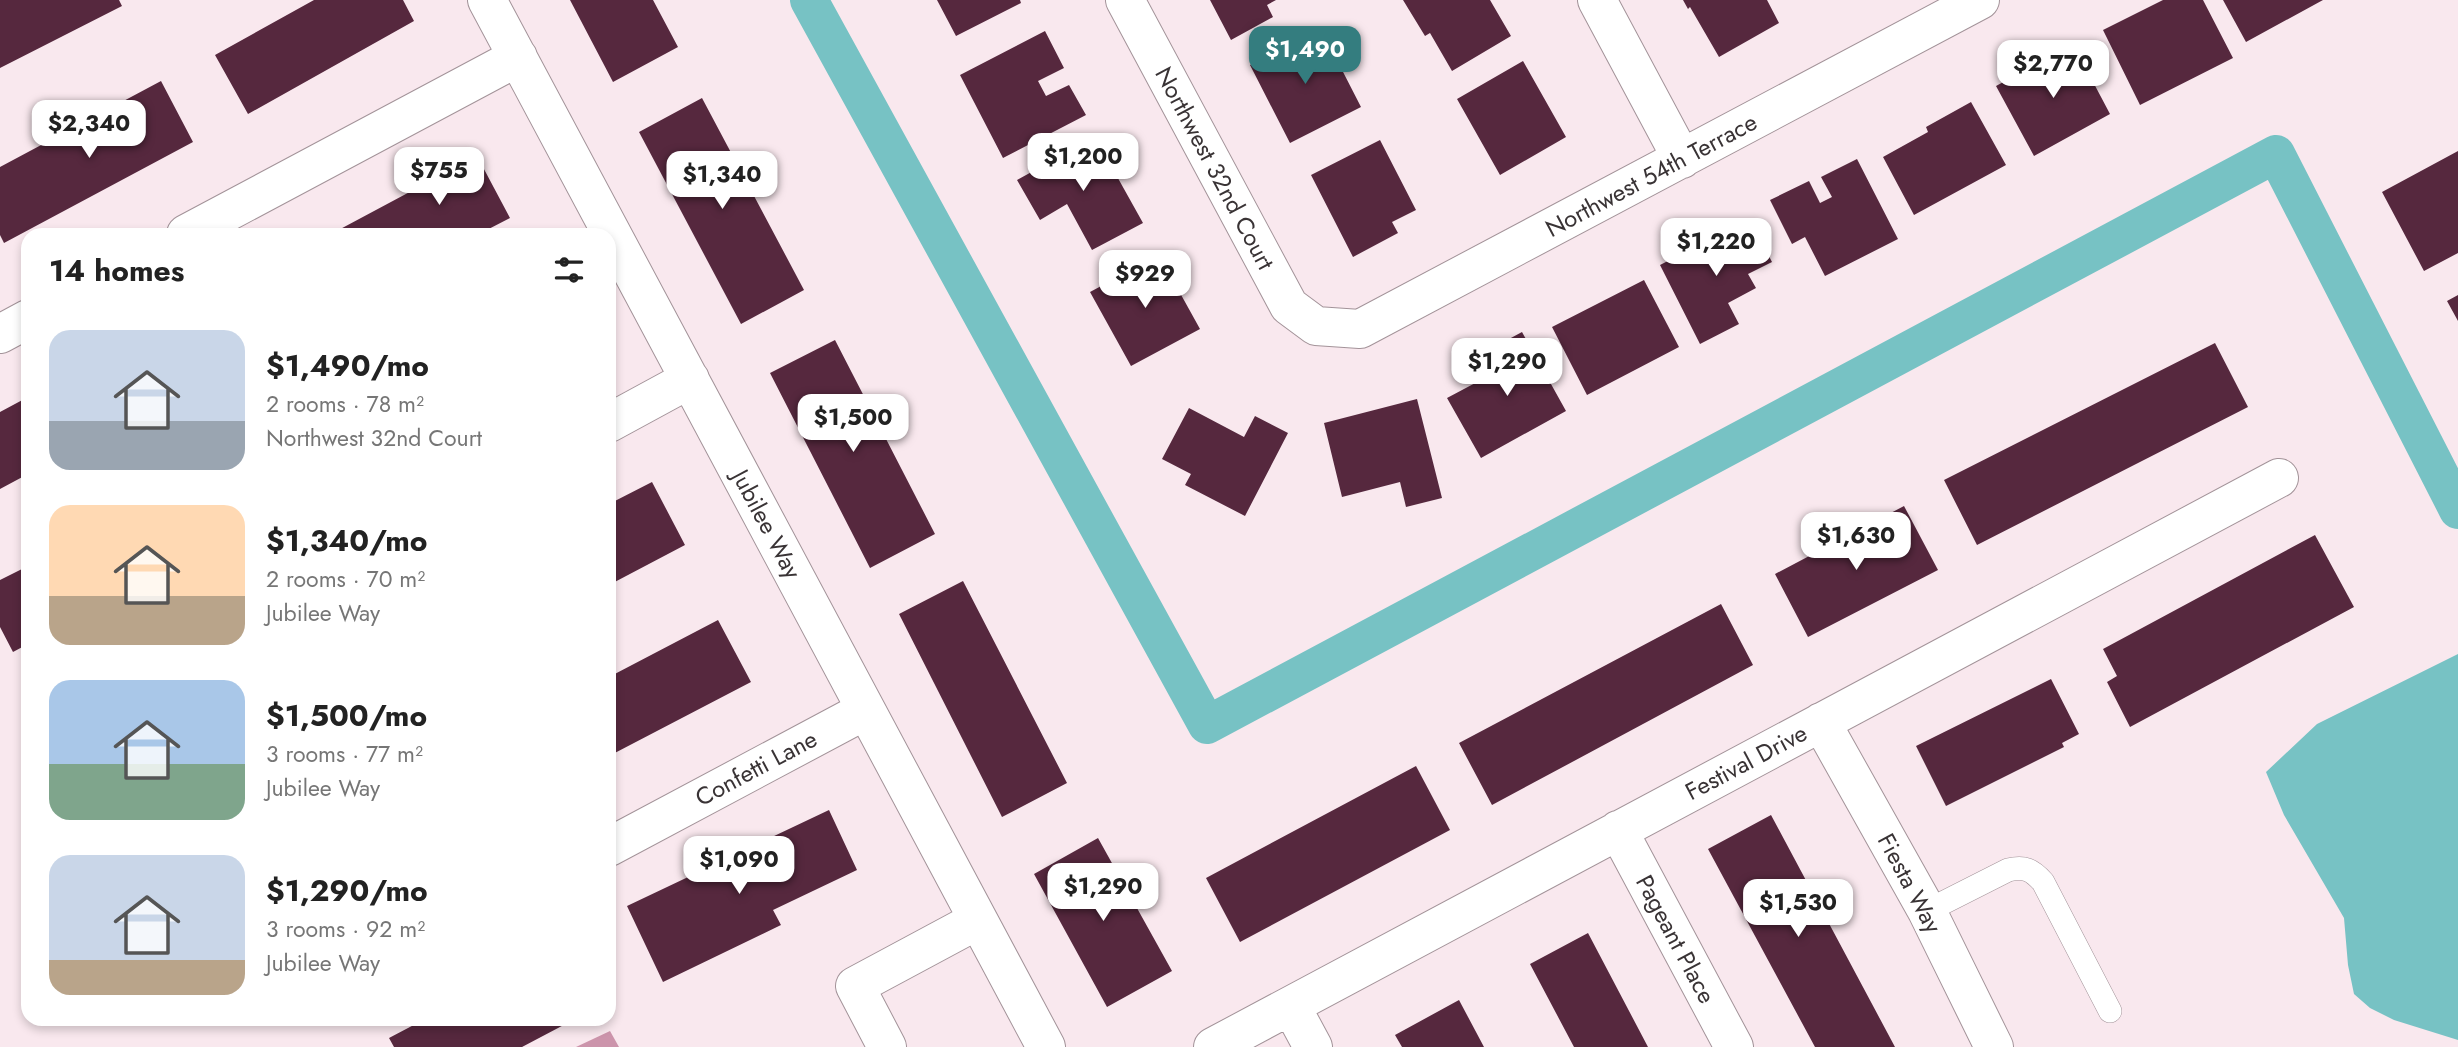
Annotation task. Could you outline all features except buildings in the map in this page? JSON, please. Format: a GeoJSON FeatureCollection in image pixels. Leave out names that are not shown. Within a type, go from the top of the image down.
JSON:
{"type":"FeatureCollection","features":[{"type":"Feature","properties":{"kind":"street","name":"Jubilee Way"},"geometry":{"type":"LineString","coordinates":[[487,0],[609,228]]}},
{"type":"Feature","properties":{"kind":"street","name":"Northwest 32nd Court"},"geometry":{"type":"LineString","coordinates":[[1125,0],[1289,306],[1316,326]]}},
{"type":"Feature","properties":{"kind":"street"},"geometry":{"type":"LineString","coordinates":[[1597,0],[1682,159]]}},
{"type":"Feature","properties":{"kind":"street","name":"Northwest 54th Terrace"},"geometry":{"type":"LineString","coordinates":[[1316,326],[1360,328],[1980,0]]}},
{"type":"Feature","properties":{"kind":"street"},"geometry":{"type":"LineString","coordinates":[[197,228],[517,57]]}},
{"type":"Feature","properties":{"kind":"street","name":"Jubilee Way"},"geometry":{"type":"LineString","coordinates":[[616,241],[1046,1047]]}},
{"type":"Feature","properties":{"kind":"street"},"geometry":{"type":"LineString","coordinates":[[0,334],[21,323]]}},
{"type":"Feature","properties":{"kind":"street"},"geometry":{"type":"LineString","coordinates":[[616,418],[690,379]]}},
{"type":"Feature","properties":{"kind":"street","name":"Festival Drive"},"geometry":{"type":"LineString","coordinates":[[1213,1047],[2279,478]]}},
{"type":"Feature","properties":{"kind":"street","name":"Confetti Lane"},"geometry":{"type":"LineString","coordinates":[[616,843],[866,710]]}},
{"type":"Feature","properties":{"kind":"street","name":"Fiesta Way"},"geometry":{"type":"LineString","coordinates":[[1821,722],[1927,911],[1994,1047]]}},
{"type":"Feature","properties":{"kind":"street","name":"Pageant Place"},"geometry":{"type":"LineString","coordinates":[[1618,830],[1734,1047]]}},
{"type":"Feature","properties":{"kind":"street"},"geometry":{"type":"LineString","coordinates":[[887,1047],[855,986],[978,920]]}},
{"type":"Feature","properties":{"kind":"street"},"geometry":{"type":"LineString","coordinates":[[1291,1006],[1313,1047]]}},
{"type":"Feature","properties":{"kind":"lane"},"geometry":{"type":"LineString","coordinates":[[1927,911],[2008,870],[2019,867],[2032,870],[2043,882],[2110,1012]]}},
{"type":"Feature","properties":{"kind":"shaded area"},"geometry":{"type":"Polygon","coordinates":[[[610,1031],[619,1047],[576,1047],[610,1031]]]}},
{"type":"Feature","properties":{"kind":"water"},"geometry":{"type":"Polygon","coordinates":[[[2458,654],[2458,1040],[2394,1020],[2370,1008],[2354,994],[2348,965],[2344,918],[2284,815],[2266,772],[2317,724],[2458,654]]]}},
{"type":"Feature","properties":{"kind":"waterway"},"geometry":{"type":"LineString","coordinates":[[809,0],[1207,725],[2276,154],[2458,510]]}}]}
